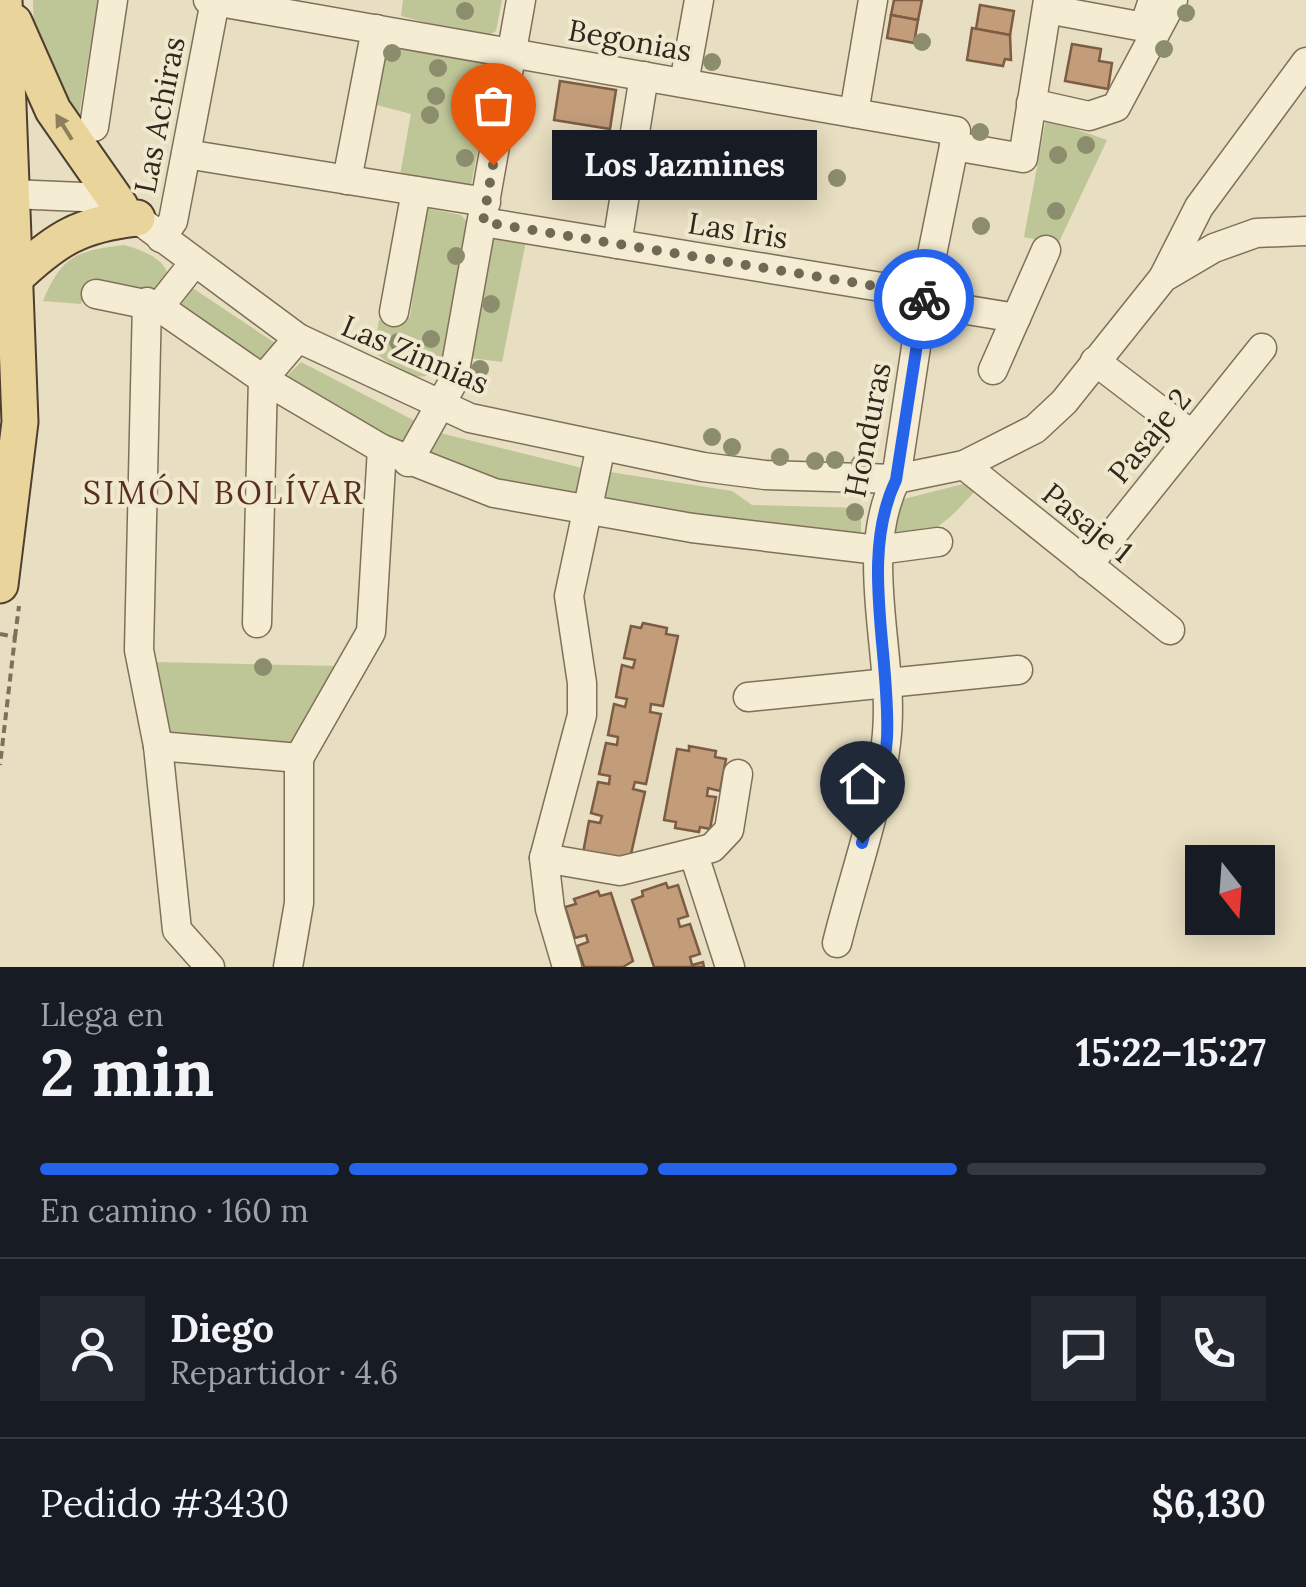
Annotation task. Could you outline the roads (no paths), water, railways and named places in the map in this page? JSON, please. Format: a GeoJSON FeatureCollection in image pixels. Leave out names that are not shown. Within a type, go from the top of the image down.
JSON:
{"type":"FeatureCollection","features":[{"type":"Feature","properties":{"kind":"main road"},"geometry":{"type":"LineString","coordinates":[[0,586],[20,422],[5,0]]}},
{"type":"Feature","properties":{"kind":"main road"},"geometry":{"type":"LineString","coordinates":[[5,0],[53,110],[139,221]]}},
{"type":"Feature","properties":{"kind":"main road"},"geometry":{"type":"LineString","coordinates":[[15,278],[51,244],[85,227],[139,221]]}},
{"type":"Feature","properties":{"kind":"street"},"geometry":{"type":"LineString","coordinates":[[94,127],[114,0]]}},
{"type":"Feature","properties":{"kind":"street"},"geometry":{"type":"LineString","coordinates":[[408,462],[453,382],[521,0]]}},
{"type":"Feature","properties":{"kind":"street"},"geometry":{"type":"LineString","coordinates":[[684,83],[699,0]]}},
{"type":"Feature","properties":{"kind":"street"},"geometry":{"type":"LineString","coordinates":[[854,113],[873,0]]}},
{"type":"Feature","properties":{"kind":"street"},"geometry":{"type":"LineString","coordinates":[[1153,0],[1144,26],[1048,4],[1032,104],[1090,116],[1116,107],[1173,0]]}},
{"type":"Feature","properties":{"kind":"street","name":"Begonias"},"geometry":{"type":"LineString","coordinates":[[212,1],[343,12],[376,28],[956,130],[954,146],[1023,158],[1032,104]]}},
{"type":"Feature","properties":{"kind":"street","name":"Las Achiras"},"geometry":{"type":"LineString","coordinates":[[139,221],[174,221],[212,1]]}},
{"type":"Feature","properties":{"kind":"street"},"geometry":{"type":"LineString","coordinates":[[348,180],[376,28]]}},
{"type":"Feature","properties":{"kind":"street"},"geometry":{"type":"LineString","coordinates":[[1164,278],[1200,207],[1306,62]]}},
{"type":"Feature","properties":{"kind":"street"},"geometry":{"type":"LineString","coordinates":[[616,244],[644,76]]}},
{"type":"Feature","properties":{"kind":"street","name":"Honduras"},"geometry":{"type":"LineString","coordinates":[[838,944],[886,743],[887,684],[878,550],[886,498],[896,480],[924,298],[954,146]]}},
{"type":"Feature","properties":{"kind":"street","name":"Las Iris"},"geometry":{"type":"LineString","coordinates":[[186,154],[416,191],[616,244],[1016,318]]}},
{"type":"Feature","properties":{"kind":"street"},"geometry":{"type":"LineString","coordinates":[[394,312],[416,191]]}},
{"type":"Feature","properties":{"kind":"street","name":"Las Zinnias"},"geometry":{"type":"LineString","coordinates":[[12,194],[82,197],[139,221],[298,338],[470,418],[765,475],[896,480],[964,465],[1002,450],[1035,429],[1064,402],[1164,278]]}},
{"type":"Feature","properties":{"kind":"street"},"geometry":{"type":"LineString","coordinates":[[1164,278],[1214,248],[1256,233],[1306,232]]}},
{"type":"Feature","properties":{"kind":"street"},"geometry":{"type":"LineString","coordinates":[[993,370],[1046,250]]}},
{"type":"Feature","properties":{"kind":"street"},"geometry":{"type":"LineString","coordinates":[[193,264],[153,304],[139,650],[158,746],[177,930],[210,967]]}},
{"type":"Feature","properties":{"kind":"street"},"geometry":{"type":"LineString","coordinates":[[96,294],[153,304],[263,379],[382,449],[494,494],[692,528],[878,550],[938,542]]}},
{"type":"Feature","properties":{"kind":"street"},"geometry":{"type":"LineString","coordinates":[[258,622],[263,379],[298,338]]}},
{"type":"Feature","properties":{"kind":"street","name":"Pasaje 2"},"geometry":{"type":"LineString","coordinates":[[1088,565],[1262,348]]}},
{"type":"Feature","properties":{"kind":"street"},"geometry":{"type":"LineString","coordinates":[[1095,361],[1192,435]]}},
{"type":"Feature","properties":{"kind":"street"},"geometry":{"type":"LineString","coordinates":[[568,967],[550,909],[544,858],[582,715],[582,683],[570,596],[601,446]]}},
{"type":"Feature","properties":{"kind":"street"},"geometry":{"type":"LineString","coordinates":[[288,967],[299,904],[299,758],[371,632],[382,449]]}},
{"type":"Feature","properties":{"kind":"street","name":"Pasaje 1"},"geometry":{"type":"LineString","coordinates":[[964,465],[1170,630]]}},
{"type":"Feature","properties":{"kind":"street"},"geometry":{"type":"LineString","coordinates":[[748,697],[1018,670]]}},
{"type":"Feature","properties":{"kind":"street"},"geometry":{"type":"LineString","coordinates":[[158,746],[299,758]]}},
{"type":"Feature","properties":{"kind":"street"},"geometry":{"type":"LineString","coordinates":[[544,858],[620,872],[694,855],[722,842],[728,830],[738,774]]}},
{"type":"Feature","properties":{"kind":"street"},"geometry":{"type":"LineString","coordinates":[[694,855],[730,967]]}},
{"type":"Feature","properties":{"kind":"place","name":"Los Jazmines"},"geometry":{"type":"Point","coordinates":[493,165]}},
{"type":"Feature","properties":{"kind":"district","name":"SIMÓN BOLÍVAR"},"geometry":{"type":"Point","coordinates":[224,493]}}]}
